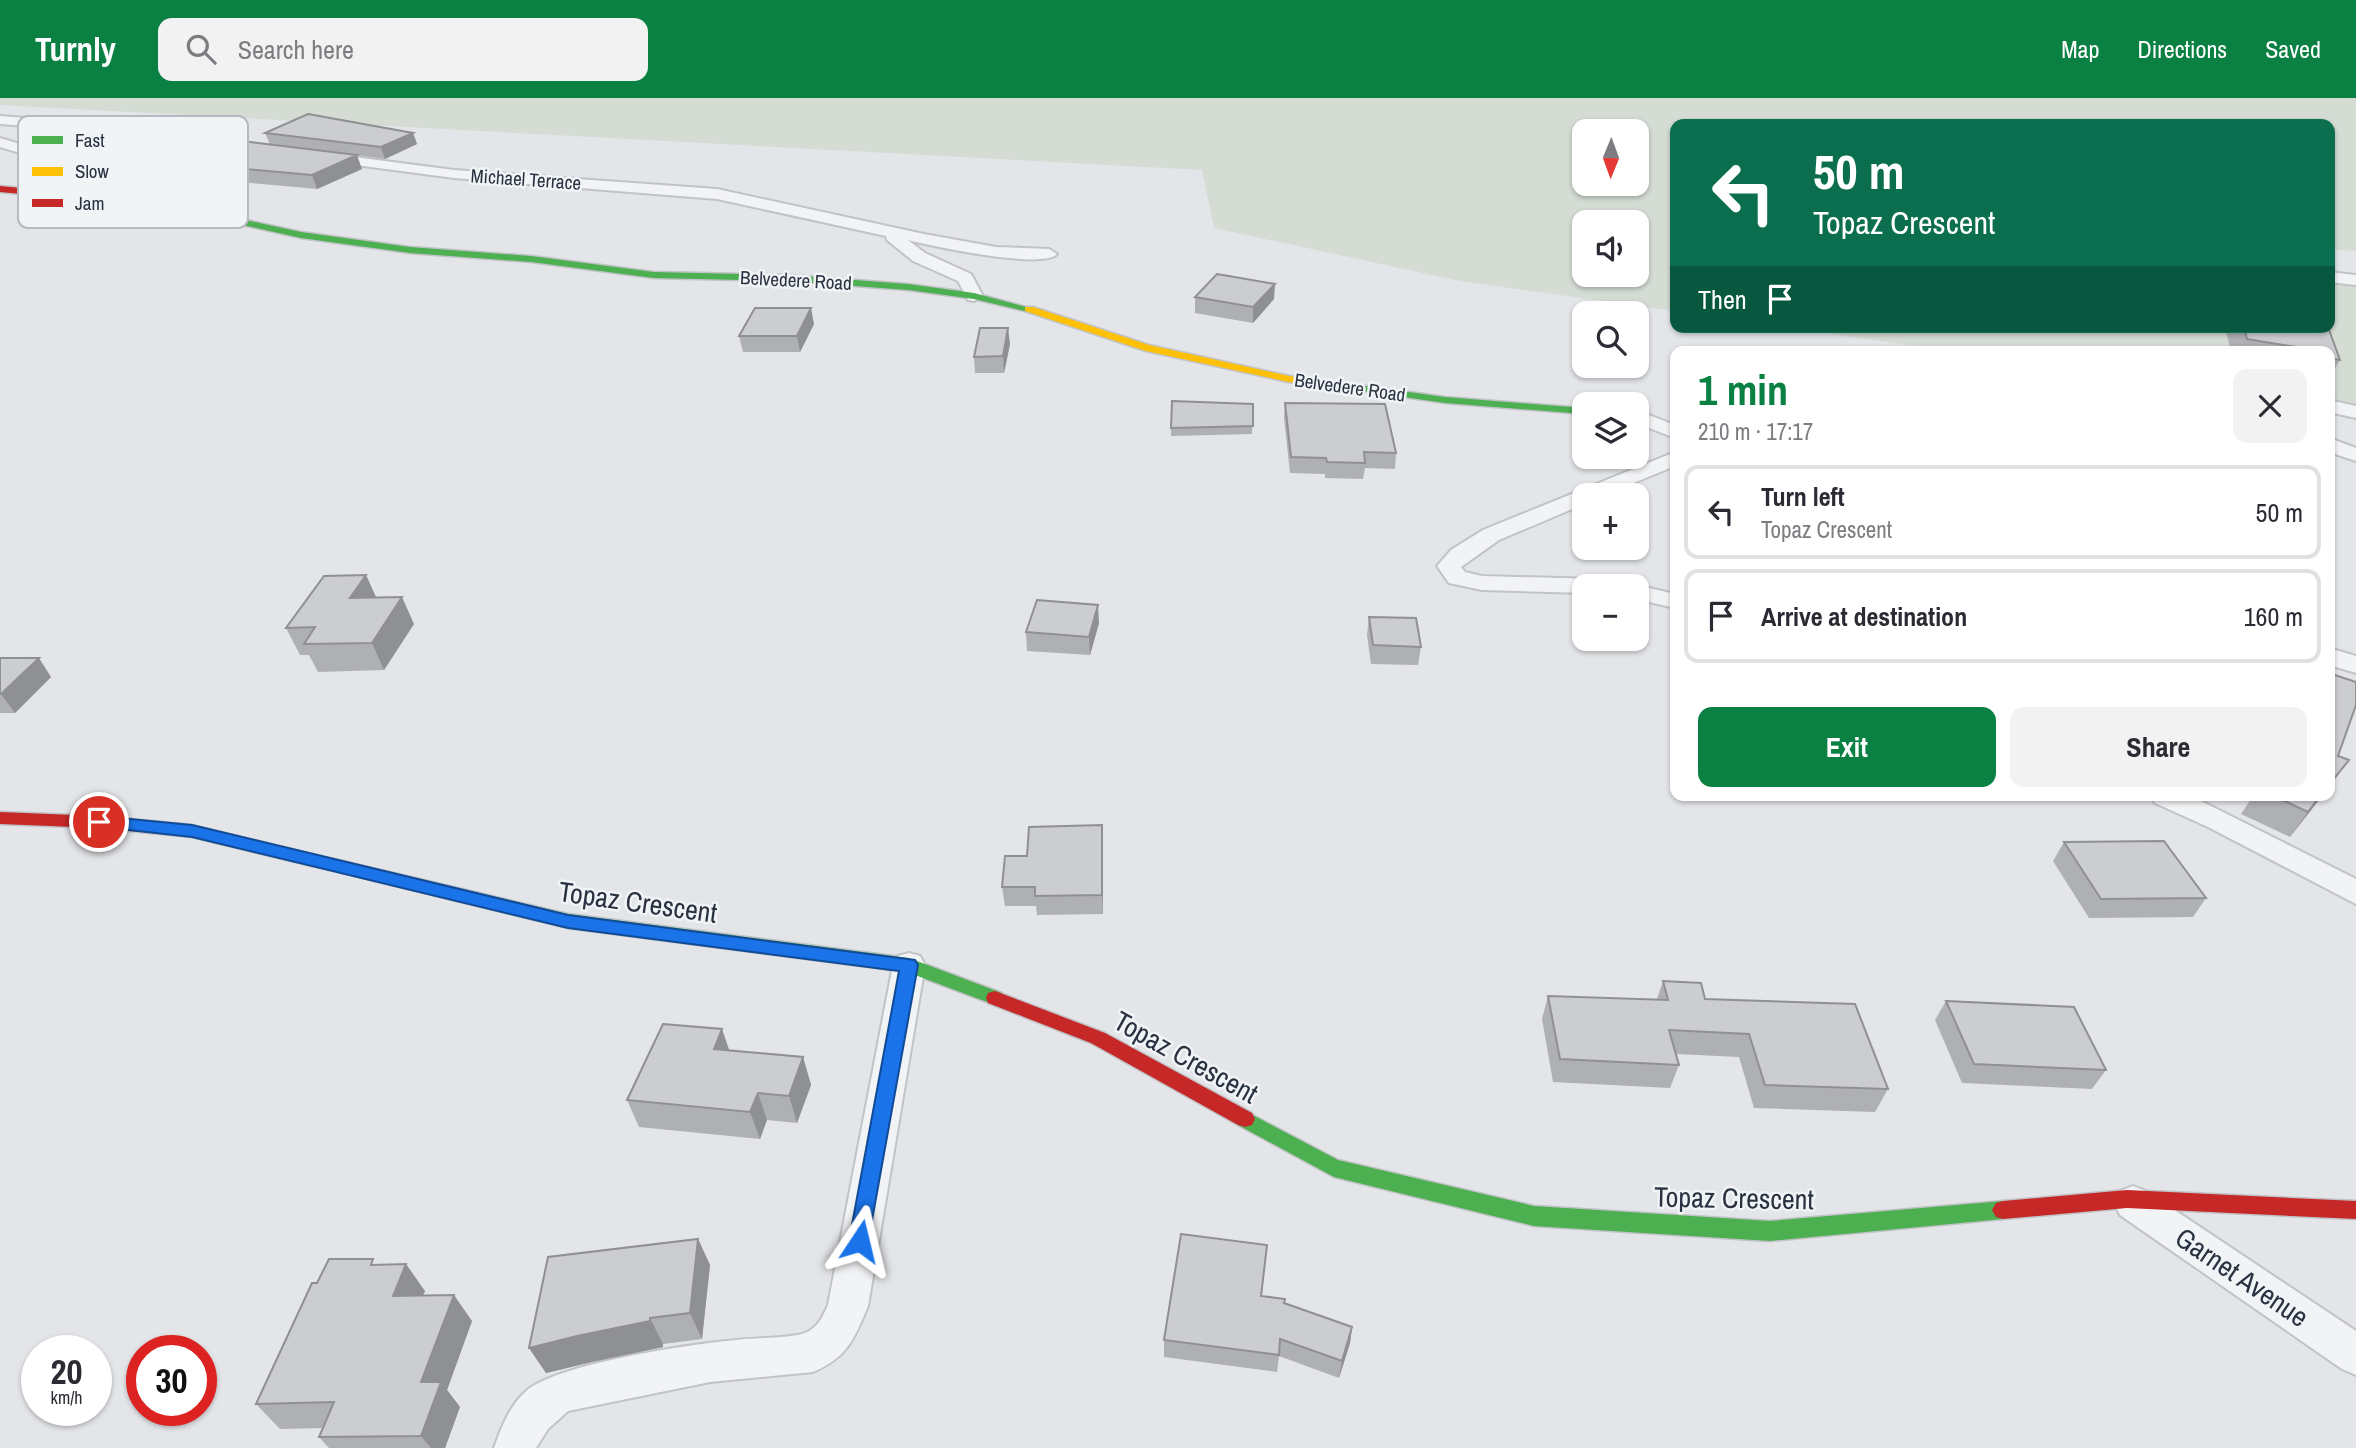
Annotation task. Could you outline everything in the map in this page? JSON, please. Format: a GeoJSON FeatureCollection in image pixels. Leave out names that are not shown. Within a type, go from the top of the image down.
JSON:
{"type":"FeatureCollection","features":[{"type":"Feature","properties":{"kind":"street","name":"Michael Terrace"},"geometry":{"type":"LineString","coordinates":[[0,120],[18,121]]}},
{"type":"Feature","properties":{"kind":"street"},"geometry":{"type":"LineString","coordinates":[[0,142],[18,147]]}},
{"type":"Feature","properties":{"kind":"street","name":"Michael Terrace"},"geometry":{"type":"LineString","coordinates":[[248,148],[454,174],[717,194],[996,252],[1049,254]]}},
{"type":"Feature","properties":{"kind":"street","name":"Belvedere Road"},"geometry":{"type":"LineString","coordinates":[[0,189],[18,191]]}},
{"type":"Feature","properties":{"kind":"street","name":"Belvedere Road"},"geometry":{"type":"LineString","coordinates":[[248,223],[301,235],[410,250],[531,259],[654,275],[788,278],[908,287],[974,296],[1032,310],[1146,348],[1289,379],[1445,400],[1572,410]]}},
{"type":"Feature","properties":{"kind":"street"},"geometry":{"type":"LineString","coordinates":[[875,228],[891,235],[919,257],[965,278],[974,296]]}},
{"type":"Feature","properties":{"kind":"street"},"geometry":{"type":"LineString","coordinates":[[2335,278],[2356,280]]}},
{"type":"Feature","properties":{"kind":"street"},"geometry":{"type":"LineString","coordinates":[[2335,407],[2356,412]]}},
{"type":"Feature","properties":{"kind":"street"},"geometry":{"type":"LineString","coordinates":[[1649,421],[1670,430]]}},
{"type":"Feature","properties":{"kind":"street"},"geometry":{"type":"LineString","coordinates":[[2335,446],[2356,454]]}},
{"type":"Feature","properties":{"kind":"street"},"geometry":{"type":"LineString","coordinates":[[1616,483],[1670,460]]}},
{"type":"Feature","properties":{"kind":"street"},"geometry":{"type":"LineString","coordinates":[[1572,502],[1489,537],[1456,556],[1449,566],[1457,578],[1482,583],[1572,585]]}},
{"type":"Feature","properties":{"kind":"street"},"geometry":{"type":"LineString","coordinates":[[1649,595],[1670,600]]}},
{"type":"Feature","properties":{"kind":"street"},"geometry":{"type":"LineString","coordinates":[[2335,658],[2356,666]]}},
{"type":"Feature","properties":{"kind":"street"},"geometry":{"type":"LineString","coordinates":[[2176,801],[2218,820],[2356,893]]}},
{"type":"Feature","properties":{"kind":"street","name":"Topaz Crescent"},"geometry":{"type":"LineString","coordinates":[[0,818],[99,822],[192,831],[568,921],[909,965],[1098,1038],[1334,1168],[1534,1216],[1770,1231],[2127,1199],[2356,1210]]}},
{"type":"Feature","properties":{"kind":"street"},"geometry":{"type":"LineString","coordinates":[[515,1448],[536,1409],[550,1397],[563,1392],[710,1362],[813,1352],[831,1340],[839,1330],[848,1307],[909,965]]}},
{"type":"Feature","properties":{"kind":"street","name":"Garnet Avenue"},"geometry":{"type":"LineString","coordinates":[[2127,1199],[2356,1355]]}},
{"type":"Feature","properties":{"kind":"shaded area"},"geometry":{"type":"Polygon","coordinates":[[[0,98],[2356,98],[2356,251],[2335,249],[2335,119],[1670,119],[1670,310],[1649,307],[1649,301],[1603,301],[1460,281],[1214,228],[1202,170],[248,118],[248,116],[0,105],[0,98]]]}},
{"type":"Feature","properties":{"kind":"shaded area"},"geometry":{"type":"Polygon","coordinates":[[[2335,273],[2356,285],[2356,409],[2335,406],[2335,346],[1915,346],[1826,333],[2335,333],[2335,273]]]}},
{"type":"Feature","properties":{"kind":"building"},"geometry":{"type":"Polygon","coordinates":[[[308,114],[413,133],[381,147],[265,133],[308,114]]]}},
{"type":"Feature","properties":{"kind":"building"},"geometry":{"type":"Polygon","coordinates":[[[248,142],[357,155],[312,175],[248,169],[248,142]]]}},
{"type":"Feature","properties":{"kind":"building"},"geometry":{"type":"Polygon","coordinates":[[[1217,274],[1275,284],[1253,307],[1195,297],[1217,274]]]}},
{"type":"Feature","properties":{"kind":"building"},"geometry":{"type":"Polygon","coordinates":[[[755,308],[811,308],[797,336],[739,336],[755,308]]]}},
{"type":"Feature","properties":{"kind":"building"},"geometry":{"type":"Polygon","coordinates":[[[980,328],[1008,328],[1003,356],[974,357],[980,328]]]}},
{"type":"Feature","properties":{"kind":"building"},"geometry":{"type":"Polygon","coordinates":[[[2246,333],[2330,333],[2335,346],[2290,346],[2247,339],[2246,333]]]}},
{"type":"Feature","properties":{"kind":"building"},"geometry":{"type":"Polygon","coordinates":[[[2335,346],[2340,360],[2335,359],[2335,346]]]}},
{"type":"Feature","properties":{"kind":"building"},"geometry":{"type":"Polygon","coordinates":[[[1172,401],[1253,404],[1253,426],[1171,428],[1172,401]]]}},
{"type":"Feature","properties":{"kind":"building"},"geometry":{"type":"Polygon","coordinates":[[[1285,403],[1385,404],[1396,453],[1364,452],[1365,463],[1291,457],[1285,403]]]}},
{"type":"Feature","properties":{"kind":"building"},"geometry":{"type":"Polygon","coordinates":[[[366,575],[350,598],[402,597],[372,643],[304,644],[315,627],[286,628],[324,576],[366,575]]]}},
{"type":"Feature","properties":{"kind":"building"},"geometry":{"type":"Polygon","coordinates":[[[1037,600],[1098,605],[1089,637],[1026,632],[1037,600]]]}},
{"type":"Feature","properties":{"kind":"building"},"geometry":{"type":"Polygon","coordinates":[[[1369,617],[1416,618],[1421,647],[1373,645],[1369,617]]]}},
{"type":"Feature","properties":{"kind":"building"},"geometry":{"type":"Polygon","coordinates":[[[0,658],[39,658],[0,694],[0,658]]]}},
{"type":"Feature","properties":{"kind":"building"},"geometry":{"type":"Polygon","coordinates":[[[2335,675],[2356,682],[2356,705],[2338,756],[2349,760],[2335,778],[2335,675]]]}},
{"type":"Feature","properties":{"kind":"building"},"geometry":{"type":"Polygon","coordinates":[[[2285,801],[2316,801],[2308,812],[2285,801]]]}},
{"type":"Feature","properties":{"kind":"building"},"geometry":{"type":"Polygon","coordinates":[[[1102,825],[1102,895],[1035,896],[1035,887],[1002,887],[1005,856],[1027,856],[1029,827],[1102,825]]]}},
{"type":"Feature","properties":{"kind":"building"},"geometry":{"type":"Polygon","coordinates":[[[2164,841],[2206,898],[2101,899],[2064,842],[2164,841]]]}},
{"type":"Feature","properties":{"kind":"building"},"geometry":{"type":"Polygon","coordinates":[[[1663,981],[1701,983],[1705,999],[1855,1004],[1888,1089],[1765,1085],[1749,1034],[1669,1030],[1679,1065],[1560,1059],[1548,996],[1668,1000],[1663,981]]]}},
{"type":"Feature","properties":{"kind":"building"},"geometry":{"type":"Polygon","coordinates":[[[1946,1001],[2074,1007],[2106,1070],[1974,1064],[1946,1001]]]}},
{"type":"Feature","properties":{"kind":"building"},"geometry":{"type":"Polygon","coordinates":[[[663,1024],[722,1029],[714,1049],[803,1057],[789,1096],[758,1093],[750,1112],[627,1100],[663,1024]]]}},
{"type":"Feature","properties":{"kind":"building"},"geometry":{"type":"Polygon","coordinates":[[[1181,1234],[1267,1245],[1261,1296],[1285,1299],[1284,1303],[1352,1327],[1342,1361],[1280,1339],[1279,1355],[1164,1340],[1181,1234]]]}},
{"type":"Feature","properties":{"kind":"building"},"geometry":{"type":"Polygon","coordinates":[[[698,1239],[690,1313],[650,1318],[650,1321],[529,1348],[548,1257],[698,1239]]]}},
{"type":"Feature","properties":{"kind":"building"},"geometry":{"type":"Polygon","coordinates":[[[329,1259],[373,1259],[371,1265],[406,1264],[393,1296],[454,1295],[421,1382],[441,1382],[421,1436],[319,1437],[334,1402],[256,1404],[312,1283],[317,1283],[329,1259]]]}},
{"type":"Feature","properties":{"kind":"traffic: fast"},"geometry":{"type":"LineString","coordinates":[[248,223],[301,235],[410,250],[531,259],[654,275],[788,278],[908,287],[974,296],[1029,309]]}},
{"type":"Feature","properties":{"kind":"traffic: fast"},"geometry":{"type":"LineString","coordinates":[[1351,387],[1445,400],[1572,410]]}},
{"type":"Feature","properties":{"kind":"traffic: fast"},"geometry":{"type":"LineString","coordinates":[[312,860],[568,921],[909,965],[995,998]]}},
{"type":"Feature","properties":{"kind":"traffic: fast"},"geometry":{"type":"LineString","coordinates":[[1245,1119],[1334,1168],[1534,1216],[1770,1231],[2003,1210]]}},
{"type":"Feature","properties":{"kind":"traffic: slow"},"geometry":{"type":"LineString","coordinates":[[1029,309],[1146,348],[1289,379],[1351,387]]}},
{"type":"Feature","properties":{"kind":"traffic: jam"},"geometry":{"type":"LineString","coordinates":[[0,189],[18,191]]}},
{"type":"Feature","properties":{"kind":"traffic: jam"},"geometry":{"type":"LineString","coordinates":[[0,818],[99,822],[192,831],[312,860]]}},
{"type":"Feature","properties":{"kind":"traffic: jam"},"geometry":{"type":"LineString","coordinates":[[995,998],[1098,1038],[1245,1119]]}},
{"type":"Feature","properties":{"kind":"traffic: jam"},"geometry":{"type":"LineString","coordinates":[[2003,1210],[2127,1199],[2356,1210]]}},
{"type":"Feature","properties":{"kind":"route"},"geometry":{"type":"LineString","coordinates":[[99,822],[192,831],[568,921],[909,965],[860,1241]]}}]}
